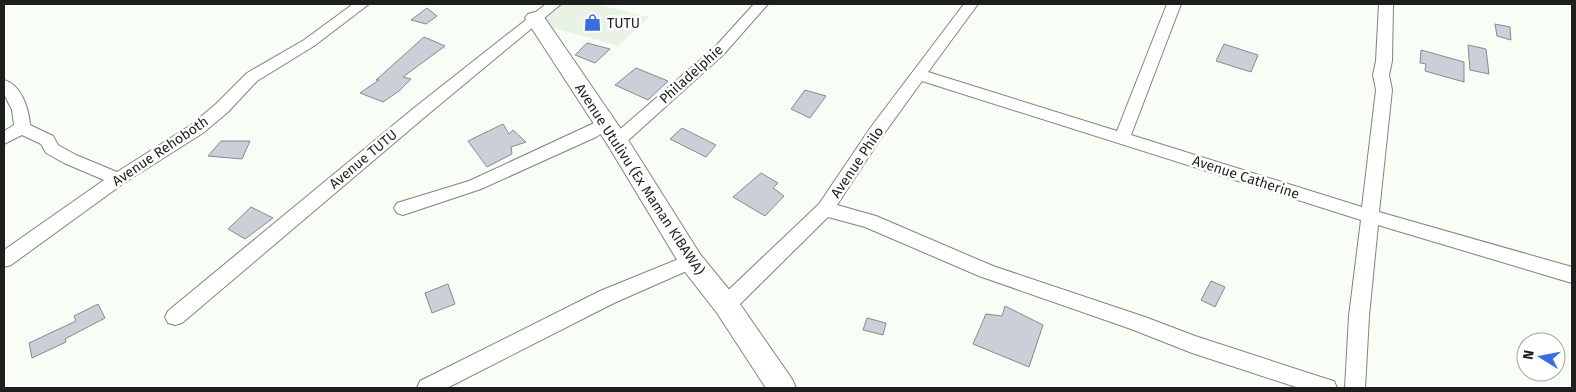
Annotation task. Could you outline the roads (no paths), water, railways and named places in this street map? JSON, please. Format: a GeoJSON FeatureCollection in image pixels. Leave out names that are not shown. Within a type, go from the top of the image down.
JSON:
{"type":"FeatureCollection","features":[{"type":"Feature","properties":{"kind":"street","name":"Avenue Rehoboth"},"geometry":{"type":"LineString","coordinates":[[4,260],[118,179],[196,129],[222,108],[252,77],[309,43],[362,4]]}},
{"type":"Feature","properties":{"kind":"street","name":"Avenue TUTU"},"geometry":{"type":"LineString","coordinates":[[175,317],[420,112],[554,4]]}},
{"type":"Feature","properties":{"kind":"street","name":"Philadelphie"},"geometry":{"type":"LineString","coordinates":[[402,208],[475,186],[590,133],[611,133],[719,51],[761,4]]}},
{"type":"Feature","properties":{"kind":"street","name":"Avenue Philo"},"geometry":{"type":"LineString","coordinates":[[726,305],[825,209],[877,131],[971,4]]}},
{"type":"Feature","properties":{"kind":"street"},"geometry":{"type":"LineString","coordinates":[[1122,138],[1174,4]]}},
{"type":"Feature","properties":{"kind":"street"},"geometry":{"type":"LineString","coordinates":[[1355,388],[1359,316],[1384,90],[1381,75],[1384,61],[1386,4]]}},
{"type":"Feature","properties":{"kind":"street","name":"Avenue Utulivu (Ex Maman KIBAWA)"},"geometry":{"type":"LineString","coordinates":[[535,18],[611,133],[691,261],[726,305],[782,388]]}},
{"type":"Feature","properties":{"kind":"street","name":"Avenue Catherine"},"geometry":{"type":"LineString","coordinates":[[920,75],[1370,216],[1572,275]]}},
{"type":"Feature","properties":{"kind":"street"},"geometry":{"type":"LineString","coordinates":[[4,85],[11,90],[18,107],[22,128]]}},
{"type":"Feature","properties":{"kind":"street"},"geometry":{"type":"LineString","coordinates":[[22,128],[47,140],[52,148],[70,159],[118,179]]}},
{"type":"Feature","properties":{"kind":"street"},"geometry":{"type":"LineString","coordinates":[[4,138],[22,128]]}},
{"type":"Feature","properties":{"kind":"street"},"geometry":{"type":"LineString","coordinates":[[825,209],[870,222],[986,271],[1138,323],[1192,344],[1327,388]]}},
{"type":"Feature","properties":{"kind":"street"},"geometry":{"type":"LineString","coordinates":[[426,388],[607,297],[691,261]]}},
{"type":"Feature","properties":{"kind":"place","name":"TUTU"},"geometry":{"type":"Point","coordinates":[593,23]}}]}
